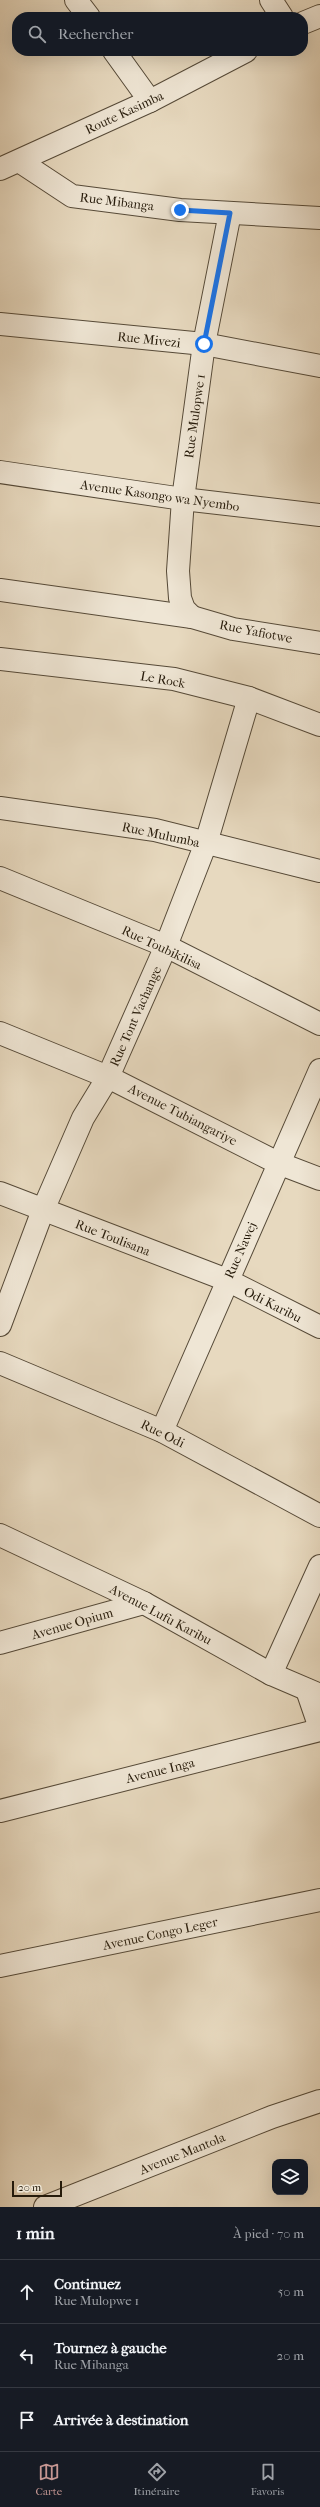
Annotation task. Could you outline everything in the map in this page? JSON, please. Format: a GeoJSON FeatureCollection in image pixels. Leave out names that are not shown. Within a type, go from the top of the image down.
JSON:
{"type":"FeatureCollection","features":[{"type":"Feature","properties":{"kind":"street"},"geometry":{"type":"LineString","coordinates":[[76,0],[85,12]]}},
{"type":"Feature","properties":{"kind":"street"},"geometry":{"type":"LineString","coordinates":[[271,0],[279,12]]}},
{"type":"Feature","properties":{"kind":"street"},"geometry":{"type":"LineString","coordinates":[[308,21],[320,16]]}},
{"type":"Feature","properties":{"kind":"street"},"geometry":{"type":"LineString","coordinates":[[118,56],[150,101]]}},
{"type":"Feature","properties":{"kind":"street","name":"Route Kasimba"},"geometry":{"type":"LineString","coordinates":[[5,167],[150,101],[236,56]]}},
{"type":"Feature","properties":{"kind":"street","name":"Rue Mibanga"},"geometry":{"type":"LineString","coordinates":[[5,167],[72,196],[180,210],[320,218]]}},
{"type":"Feature","properties":{"kind":"street","name":"Rue Mulopwe 1"},"geometry":{"type":"LineString","coordinates":[[192,617],[184,609],[180,598],[178,571],[183,499],[204,344],[230,213]]}},
{"type":"Feature","properties":{"kind":"street","name":"Rue Mivezi"},"geometry":{"type":"LineString","coordinates":[[0,324],[204,344],[320,366]]}},
{"type":"Feature","properties":{"kind":"street","name":"Avenue Kasongo wa Nyembo"},"geometry":{"type":"LineString","coordinates":[[0,472],[183,499],[320,515]]}},
{"type":"Feature","properties":{"kind":"street","name":"Rue Yafiotwe"},"geometry":{"type":"LineString","coordinates":[[0,590],[192,617],[233,629],[320,643]]}},
{"type":"Feature","properties":{"kind":"street","name":"Le Rock"},"geometry":{"type":"LineString","coordinates":[[0,659],[174,679],[249,698],[320,725]]}},
{"type":"Feature","properties":{"kind":"street","name":"Rue Tont Vachange"},"geometry":{"type":"LineString","coordinates":[[0,1325],[43,1210],[83,1118],[108,1077],[166,946],[206,843],[249,698]]}},
{"type":"Feature","properties":{"kind":"street","name":"Rue Mulumba"},"geometry":{"type":"LineString","coordinates":[[0,808],[155,830],[320,871]]}},
{"type":"Feature","properties":{"kind":"street","name":"Rue Toubikilisa"},"geometry":{"type":"LineString","coordinates":[[0,878],[166,946],[320,1024]]}},
{"type":"Feature","properties":{"kind":"street","name":"Avenue Tubiangariye"},"geometry":{"type":"LineString","coordinates":[[0,1033],[108,1077],[278,1163],[320,1179]]}},
{"type":"Feature","properties":{"kind":"street","name":"Rue Nawej"},"geometry":{"type":"LineString","coordinates":[[162,1431],[320,1070]]}},
{"type":"Feature","properties":{"kind":"street","name":"Rue Toulisana"},"geometry":{"type":"LineString","coordinates":[[0,1192],[43,1210],[227,1280]]}},
{"type":"Feature","properties":{"kind":"street","name":"Odi Karibu"},"geometry":{"type":"LineString","coordinates":[[227,1280],[320,1327]]}},
{"type":"Feature","properties":{"kind":"street","name":"Rue Odi"},"geometry":{"type":"LineString","coordinates":[[0,1362],[162,1431],[320,1516]]}},
{"type":"Feature","properties":{"kind":"street","name":"Avenue Lufu Karibu"},"geometry":{"type":"LineString","coordinates":[[0,1535],[144,1603],[271,1674],[314,1693]]}},
{"type":"Feature","properties":{"kind":"street"},"geometry":{"type":"LineString","coordinates":[[271,1674],[320,1566]]}},
{"type":"Feature","properties":{"kind":"street","name":"Avenue Opium"},"geometry":{"type":"LineString","coordinates":[[0,1643],[144,1603]]}},
{"type":"Feature","properties":{"kind":"street"},"geometry":{"type":"LineString","coordinates":[[314,1693],[320,1729]]}},
{"type":"Feature","properties":{"kind":"street","name":"Avenue Inga"},"geometry":{"type":"LineString","coordinates":[[0,1810],[320,1729]]}},
{"type":"Feature","properties":{"kind":"street","name":"Avenue Congo Leger"},"geometry":{"type":"LineString","coordinates":[[0,1966],[320,1900]]}},
{"type":"Feature","properties":{"kind":"street","name":"Avenue Mantola"},"geometry":{"type":"LineString","coordinates":[[45,2207],[68,2203],[272,2117],[320,2101]]}},
{"type":"Feature","properties":{"kind":"route"},"geometry":{"type":"LineString","coordinates":[[180,210],[230,213],[204,344]]}}]}
